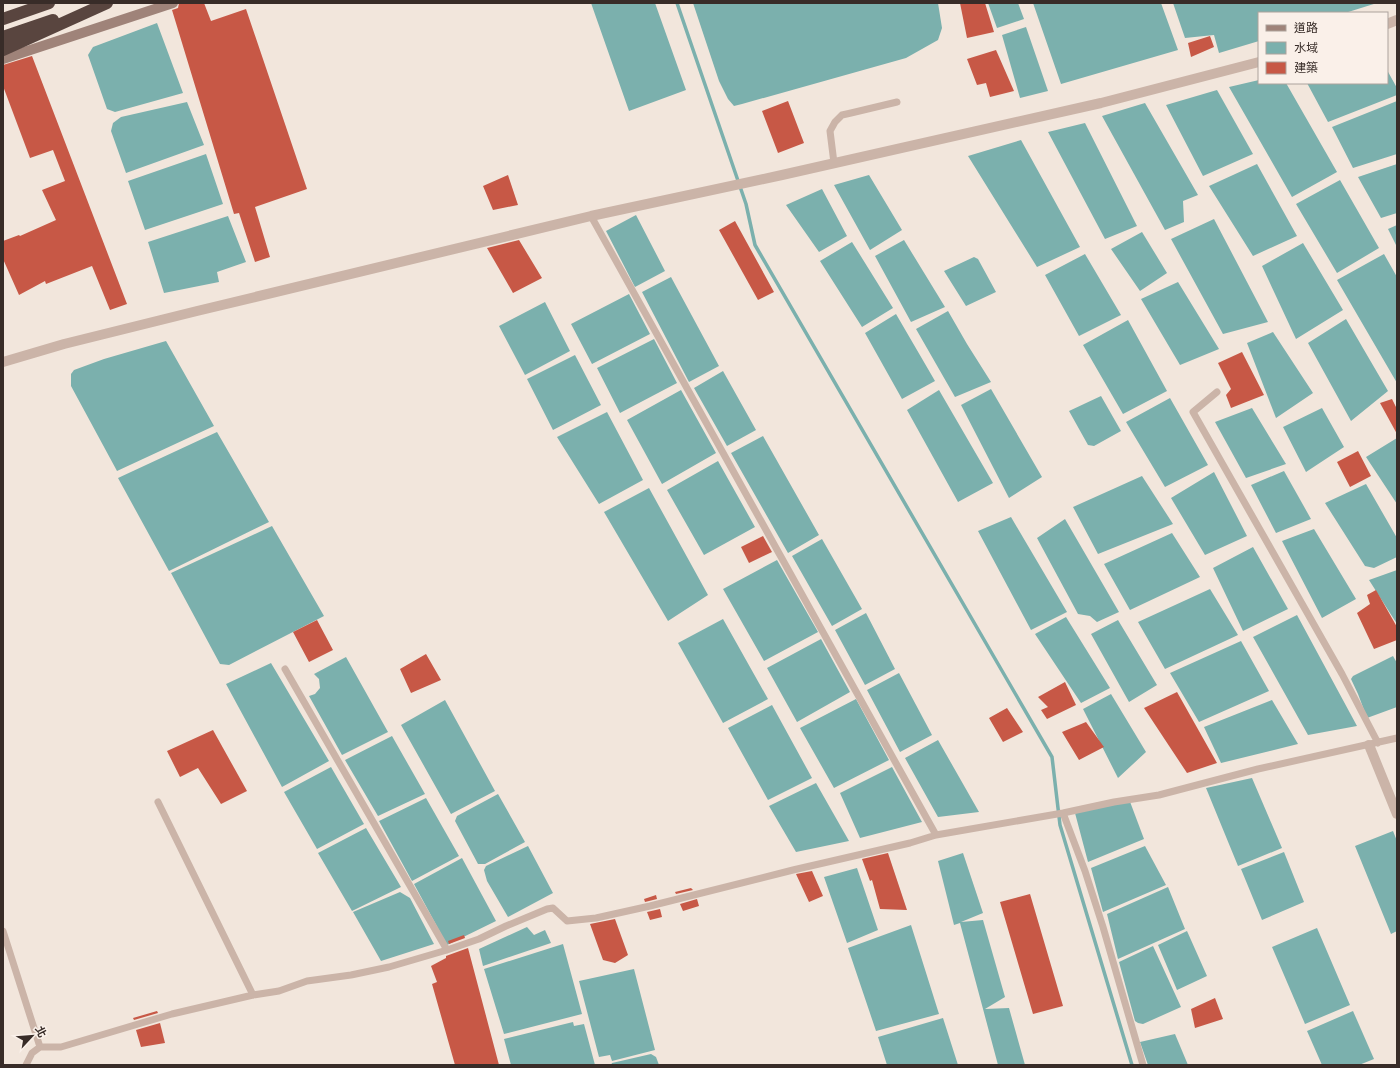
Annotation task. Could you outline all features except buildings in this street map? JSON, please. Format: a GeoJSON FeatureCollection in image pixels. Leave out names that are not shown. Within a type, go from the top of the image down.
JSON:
{"type":"FeatureCollection","features":[{"type":"Feature","properties":{"kind":"highway"},"geometry":{"type":"LineString","coordinates":[[3,19],[49,3]]}},
{"type":"Feature","properties":{"kind":"highway"},"geometry":{"type":"LineString","coordinates":[[3,37],[103,3]]}},
{"type":"Feature","properties":{"kind":"highway"},"geometry":{"type":"LineString","coordinates":[[3,50],[108,3]]}},
{"type":"Feature","properties":{"kind":"street"},"geometry":{"type":"LineString","coordinates":[[3,59],[173,3]]}},
{"type":"Feature","properties":{"kind":"street"},"geometry":{"type":"LineString","coordinates":[[3,362],[64,344],[591,216],[1101,103],[1258,62]]}},
{"type":"Feature","properties":{"kind":"street"},"geometry":{"type":"LineString","coordinates":[[1374,744],[1397,814]]}},
{"type":"Feature","properties":{"kind":"lane"},"geometry":{"type":"LineString","coordinates":[[834,163],[830,131],[835,122],[842,115],[897,102]]}},
{"type":"Feature","properties":{"kind":"lane"},"geometry":{"type":"LineString","coordinates":[[591,216],[936,835]]}},
{"type":"Feature","properties":{"kind":"lane"},"geometry":{"type":"LineString","coordinates":[[1217,392],[1193,412],[1342,674],[1374,744]]}},
{"type":"Feature","properties":{"kind":"lane"},"geometry":{"type":"LineString","coordinates":[[285,669],[447,950]]}},
{"type":"Feature","properties":{"kind":"lane"},"geometry":{"type":"LineString","coordinates":[[26,1065],[32,1053],[40,1047],[60,1047],[172,1014],[254,995],[279,991],[307,981],[389,966],[447,950],[479,939],[548,909],[553,908],[566,921],[596,918],[910,843],[936,835],[1159,795],[1258,769],[1397,738]]}},
{"type":"Feature","properties":{"kind":"lane"},"geometry":{"type":"LineString","coordinates":[[158,802],[254,995]]}},
{"type":"Feature","properties":{"kind":"lane"},"geometry":{"type":"LineString","coordinates":[[1063,813],[1088,878],[1143,1065]]}},
{"type":"Feature","properties":{"kind":"lane"},"geometry":{"type":"LineString","coordinates":[[3,931],[40,1047]]}},
{"type":"Feature","properties":{"kind":"water"},"geometry":{"type":"Polygon","coordinates":[[[591,3],[655,3],[686,90],[629,111],[591,3]]]}},
{"type":"Feature","properties":{"kind":"water"},"geometry":{"type":"Polygon","coordinates":[[[693,3],[938,3],[942,28],[938,40],[906,58],[734,106],[728,99],[719,81],[693,3]]]}},
{"type":"Feature","properties":{"kind":"water"},"geometry":{"type":"Polygon","coordinates":[[[988,3],[1018,3],[1024,19],[997,28],[988,3]]]}},
{"type":"Feature","properties":{"kind":"water"},"geometry":{"type":"Polygon","coordinates":[[[1033,3],[1161,3],[1178,50],[1061,84],[1033,3]]]}},
{"type":"Feature","properties":{"kind":"water"},"geometry":{"type":"Polygon","coordinates":[[[1173,3],[1377,3],[1348,12],[1258,12],[1258,41],[1219,53],[1214,35],[1185,38],[1173,3]]]}},
{"type":"Feature","properties":{"kind":"water"},"geometry":{"type":"Polygon","coordinates":[[[157,23],[183,93],[115,112],[107,109],[88,55],[93,47],[157,23]]]}},
{"type":"Feature","properties":{"kind":"water"},"geometry":{"type":"Polygon","coordinates":[[[1026,27],[1048,91],[1020,98],[1002,35],[1026,27]]]}},
{"type":"Feature","properties":{"kind":"water"},"geometry":{"type":"Polygon","coordinates":[[[1388,72],[1397,88],[1397,95],[1328,122],[1308,84],[1388,84],[1388,72]]]}},
{"type":"Feature","properties":{"kind":"water"},"geometry":{"type":"Polygon","coordinates":[[[1258,80],[1258,84],[1287,84],[1337,172],[1292,197],[1229,87],[1258,80]]]}},
{"type":"Feature","properties":{"kind":"water"},"geometry":{"type":"Polygon","coordinates":[[[1217,90],[1253,154],[1203,176],[1166,105],[1217,90]]]}},
{"type":"Feature","properties":{"kind":"water"},"geometry":{"type":"Polygon","coordinates":[[[1397,101],[1397,154],[1353,168],[1332,127],[1397,101]]]}},
{"type":"Feature","properties":{"kind":"water"},"geometry":{"type":"Polygon","coordinates":[[[187,102],[204,145],[126,173],[111,131],[113,123],[121,117],[187,102]]]}},
{"type":"Feature","properties":{"kind":"water"},"geometry":{"type":"Polygon","coordinates":[[[1145,103],[1198,195],[1183,201],[1184,222],[1165,230],[1102,116],[1145,103]]]}},
{"type":"Feature","properties":{"kind":"water"},"geometry":{"type":"Polygon","coordinates":[[[1085,123],[1137,226],[1105,239],[1048,132],[1085,123]]]}},
{"type":"Feature","properties":{"kind":"water"},"geometry":{"type":"Polygon","coordinates":[[[1021,140],[1080,247],[1037,267],[968,156],[1021,140]]]}},
{"type":"Feature","properties":{"kind":"water"},"geometry":{"type":"Polygon","coordinates":[[[206,154],[223,204],[145,230],[128,181],[206,154]]]}},
{"type":"Feature","properties":{"kind":"water"},"geometry":{"type":"Polygon","coordinates":[[[1257,164],[1297,236],[1253,256],[1209,186],[1257,164]]]}},
{"type":"Feature","properties":{"kind":"water"},"geometry":{"type":"Polygon","coordinates":[[[1397,164],[1397,213],[1381,218],[1358,177],[1397,164]]]}},
{"type":"Feature","properties":{"kind":"water"},"geometry":{"type":"Polygon","coordinates":[[[869,175],[902,230],[870,250],[834,185],[869,175]]]}},
{"type":"Feature","properties":{"kind":"water"},"geometry":{"type":"Polygon","coordinates":[[[1340,180],[1379,248],[1337,273],[1296,204],[1340,180]]]}},
{"type":"Feature","properties":{"kind":"water"},"geometry":{"type":"Polygon","coordinates":[[[822,189],[847,236],[819,252],[786,205],[822,189]]]}},
{"type":"Feature","properties":{"kind":"water"},"geometry":{"type":"Polygon","coordinates":[[[636,215],[665,271],[635,287],[606,231],[636,215]]]}},
{"type":"Feature","properties":{"kind":"water"},"geometry":{"type":"Polygon","coordinates":[[[228,216],[246,262],[217,272],[219,282],[164,293],[148,242],[228,216]]]}},
{"type":"Feature","properties":{"kind":"water"},"geometry":{"type":"Polygon","coordinates":[[[1214,219],[1268,322],[1223,334],[1171,239],[1214,219]]]}},
{"type":"Feature","properties":{"kind":"water"},"geometry":{"type":"Polygon","coordinates":[[[1397,225],[1397,247],[1388,229],[1397,225]]]}},
{"type":"Feature","properties":{"kind":"water"},"geometry":{"type":"Polygon","coordinates":[[[1142,232],[1167,273],[1140,291],[1111,249],[1142,232]]]}},
{"type":"Feature","properties":{"kind":"water"},"geometry":{"type":"Polygon","coordinates":[[[904,240],[945,307],[911,322],[875,256],[904,240]]]}},
{"type":"Feature","properties":{"kind":"water"},"geometry":{"type":"Polygon","coordinates":[[[852,242],[893,308],[862,327],[820,261],[852,242]]]}},
{"type":"Feature","properties":{"kind":"water"},"geometry":{"type":"Polygon","coordinates":[[[1303,243],[1343,310],[1296,339],[1262,266],[1303,243]]]}},
{"type":"Feature","properties":{"kind":"water"},"geometry":{"type":"Polygon","coordinates":[[[1085,254],[1121,315],[1079,336],[1045,275],[1085,254]]]}},
{"type":"Feature","properties":{"kind":"water"},"geometry":{"type":"Polygon","coordinates":[[[1384,254],[1397,277],[1397,383],[1337,280],[1384,254]]]}},
{"type":"Feature","properties":{"kind":"water"},"geometry":{"type":"Polygon","coordinates":[[[974,257],[978,259],[996,292],[966,306],[944,271],[974,257]]]}},
{"type":"Feature","properties":{"kind":"water"},"geometry":{"type":"Polygon","coordinates":[[[671,277],[719,366],[689,382],[642,292],[671,277]]]}},
{"type":"Feature","properties":{"kind":"water"},"geometry":{"type":"Polygon","coordinates":[[[1178,282],[1219,349],[1180,365],[1141,299],[1178,282]]]}},
{"type":"Feature","properties":{"kind":"water"},"geometry":{"type":"Polygon","coordinates":[[[629,294],[650,334],[592,364],[571,324],[629,294]]]}},
{"type":"Feature","properties":{"kind":"water"},"geometry":{"type":"Polygon","coordinates":[[[545,302],[570,351],[525,375],[499,326],[545,302]]]}},
{"type":"Feature","properties":{"kind":"water"},"geometry":{"type":"Polygon","coordinates":[[[948,311],[991,382],[955,397],[916,329],[948,311]]]}},
{"type":"Feature","properties":{"kind":"water"},"geometry":{"type":"Polygon","coordinates":[[[896,314],[935,381],[902,399],[865,333],[896,314]]]}},
{"type":"Feature","properties":{"kind":"water"},"geometry":{"type":"Polygon","coordinates":[[[1346,319],[1388,391],[1351,421],[1308,343],[1346,319]]]}},
{"type":"Feature","properties":{"kind":"water"},"geometry":{"type":"Polygon","coordinates":[[[1128,320],[1167,391],[1123,414],[1083,345],[1128,320]]]}},
{"type":"Feature","properties":{"kind":"water"},"geometry":{"type":"Polygon","coordinates":[[[1273,332],[1313,393],[1276,418],[1247,343],[1273,332]]]}},
{"type":"Feature","properties":{"kind":"water"},"geometry":{"type":"Polygon","coordinates":[[[654,339],[677,383],[620,413],[597,368],[654,339]]]}},
{"type":"Feature","properties":{"kind":"water"},"geometry":{"type":"Polygon","coordinates":[[[166,341],[214,426],[117,471],[71,386],[71,374],[74,370],[104,359],[166,341]]]}},
{"type":"Feature","properties":{"kind":"water"},"geometry":{"type":"Polygon","coordinates":[[[575,355],[601,405],[553,430],[527,379],[575,355]]]}},
{"type":"Feature","properties":{"kind":"water"},"geometry":{"type":"Polygon","coordinates":[[[723,371],[756,430],[727,446],[694,388],[723,371]]]}},
{"type":"Feature","properties":{"kind":"water"},"geometry":{"type":"Polygon","coordinates":[[[991,389],[1042,477],[1009,498],[961,405],[991,389]]]}},
{"type":"Feature","properties":{"kind":"water"},"geometry":{"type":"Polygon","coordinates":[[[681,390],[716,453],[662,484],[627,420],[681,390]]]}},
{"type":"Feature","properties":{"kind":"water"},"geometry":{"type":"Polygon","coordinates":[[[939,390],[993,483],[958,502],[907,410],[939,390]]]}},
{"type":"Feature","properties":{"kind":"water"},"geometry":{"type":"Polygon","coordinates":[[[1101,396],[1121,431],[1094,446],[1088,445],[1069,411],[1101,396]]]}},
{"type":"Feature","properties":{"kind":"water"},"geometry":{"type":"Polygon","coordinates":[[[1170,398],[1208,465],[1165,487],[1126,422],[1170,398]]]}},
{"type":"Feature","properties":{"kind":"water"},"geometry":{"type":"Polygon","coordinates":[[[1252,408],[1286,464],[1246,478],[1215,422],[1252,408]]]}},
{"type":"Feature","properties":{"kind":"water"},"geometry":{"type":"Polygon","coordinates":[[[1322,408],[1344,447],[1306,472],[1283,427],[1322,408]]]}},
{"type":"Feature","properties":{"kind":"water"},"geometry":{"type":"Polygon","coordinates":[[[607,412],[643,480],[599,504],[557,437],[607,412]]]}},
{"type":"Feature","properties":{"kind":"water"},"geometry":{"type":"Polygon","coordinates":[[[217,432],[269,522],[169,571],[118,478],[217,432]]]}},
{"type":"Feature","properties":{"kind":"water"},"geometry":{"type":"Polygon","coordinates":[[[763,436],[819,535],[788,553],[731,453],[763,436]]]}},
{"type":"Feature","properties":{"kind":"water"},"geometry":{"type":"Polygon","coordinates":[[[1397,438],[1397,504],[1366,457],[1397,438]]]}},
{"type":"Feature","properties":{"kind":"water"},"geometry":{"type":"Polygon","coordinates":[[[718,461],[755,527],[704,555],[667,490],[718,461]]]}},
{"type":"Feature","properties":{"kind":"water"},"geometry":{"type":"Polygon","coordinates":[[[1284,471],[1311,519],[1276,533],[1251,485],[1284,471]]]}},
{"type":"Feature","properties":{"kind":"water"},"geometry":{"type":"Polygon","coordinates":[[[1214,472],[1247,536],[1205,555],[1171,498],[1214,472]]]}},
{"type":"Feature","properties":{"kind":"water"},"geometry":{"type":"Polygon","coordinates":[[[1142,476],[1173,524],[1098,554],[1073,507],[1142,476]]]}},
{"type":"Feature","properties":{"kind":"water"},"geometry":{"type":"Polygon","coordinates":[[[1366,484],[1397,538],[1397,557],[1374,568],[1365,566],[1325,503],[1366,484]]]}},
{"type":"Feature","properties":{"kind":"water"},"geometry":{"type":"Polygon","coordinates":[[[649,488],[708,595],[668,621],[604,512],[649,488]]]}},
{"type":"Feature","properties":{"kind":"water"},"geometry":{"type":"Polygon","coordinates":[[[1011,517],[1067,612],[1031,630],[978,531],[1011,517]]]}},
{"type":"Feature","properties":{"kind":"water"},"geometry":{"type":"Polygon","coordinates":[[[1065,519],[1119,612],[1097,622],[1090,616],[1078,614],[1037,538],[1065,519]]]}},
{"type":"Feature","properties":{"kind":"water"},"geometry":{"type":"Polygon","coordinates":[[[272,526],[324,616],[229,665],[220,664],[171,573],[272,526]]]}},
{"type":"Feature","properties":{"kind":"water"},"geometry":{"type":"Polygon","coordinates":[[[1314,529],[1356,599],[1322,618],[1282,541],[1314,529]]]}},
{"type":"Feature","properties":{"kind":"water"},"geometry":{"type":"Polygon","coordinates":[[[1172,533],[1200,577],[1130,610],[1104,564],[1172,533]]]}},
{"type":"Feature","properties":{"kind":"water"},"geometry":{"type":"Polygon","coordinates":[[[822,539],[862,609],[832,626],[792,556],[822,539]]]}},
{"type":"Feature","properties":{"kind":"water"},"geometry":{"type":"Polygon","coordinates":[[[1253,547],[1288,609],[1243,631],[1213,568],[1253,547]]]}},
{"type":"Feature","properties":{"kind":"water"},"geometry":{"type":"Polygon","coordinates":[[[777,560],[818,632],[764,661],[723,589],[777,560]]]}},
{"type":"Feature","properties":{"kind":"water"},"geometry":{"type":"Polygon","coordinates":[[[1397,570],[1397,624],[1369,580],[1397,570]]]}},
{"type":"Feature","properties":{"kind":"water"},"geometry":{"type":"Polygon","coordinates":[[[1210,589],[1238,635],[1165,669],[1138,622],[1210,589]]]}},
{"type":"Feature","properties":{"kind":"water"},"geometry":{"type":"Polygon","coordinates":[[[866,613],[895,669],[865,685],[835,630],[866,613]]]}},
{"type":"Feature","properties":{"kind":"water"},"geometry":{"type":"Polygon","coordinates":[[[1297,615],[1357,726],[1308,735],[1253,637],[1297,615]]]}},
{"type":"Feature","properties":{"kind":"water"},"geometry":{"type":"Polygon","coordinates":[[[1066,617],[1110,688],[1081,703],[1035,634],[1066,617]]]}},
{"type":"Feature","properties":{"kind":"water"},"geometry":{"type":"Polygon","coordinates":[[[723,619],[768,699],[723,723],[678,643],[723,619]]]}},
{"type":"Feature","properties":{"kind":"water"},"geometry":{"type":"Polygon","coordinates":[[[1118,620],[1157,685],[1129,702],[1091,634],[1118,620]]]}},
{"type":"Feature","properties":{"kind":"water"},"geometry":{"type":"Polygon","coordinates":[[[821,639],[850,692],[797,722],[767,668],[821,639]]]}},
{"type":"Feature","properties":{"kind":"water"},"geometry":{"type":"Polygon","coordinates":[[[1241,641],[1269,691],[1199,722],[1170,673],[1241,641]]]}},
{"type":"Feature","properties":{"kind":"water"},"geometry":{"type":"Polygon","coordinates":[[[1393,656],[1397,663],[1397,707],[1367,718],[1351,679],[1353,676],[1393,656]]]}},
{"type":"Feature","properties":{"kind":"water"},"geometry":{"type":"Polygon","coordinates":[[[346,657],[388,732],[342,755],[309,696],[315,694],[320,688],[319,679],[314,674],[346,657]]]}},
{"type":"Feature","properties":{"kind":"water"},"geometry":{"type":"Polygon","coordinates":[[[271,663],[329,761],[282,787],[226,684],[271,663]]]}},
{"type":"Feature","properties":{"kind":"water"},"geometry":{"type":"Polygon","coordinates":[[[899,673],[932,735],[900,752],[867,690],[899,673]]]}},
{"type":"Feature","properties":{"kind":"water"},"geometry":{"type":"Polygon","coordinates":[[[1111,694],[1146,752],[1118,778],[1083,709],[1111,694]]]}},
{"type":"Feature","properties":{"kind":"water"},"geometry":{"type":"Polygon","coordinates":[[[856,699],[889,760],[834,788],[800,728],[856,699]]]}},
{"type":"Feature","properties":{"kind":"water"},"geometry":{"type":"Polygon","coordinates":[[[445,700],[495,791],[451,814],[401,725],[445,700]]]}},
{"type":"Feature","properties":{"kind":"water"},"geometry":{"type":"Polygon","coordinates":[[[1272,700],[1298,744],[1221,763],[1204,727],[1272,700]]]}},
{"type":"Feature","properties":{"kind":"water"},"geometry":{"type":"Polygon","coordinates":[[[772,705],[812,778],[768,800],[728,728],[772,705]]]}},
{"type":"Feature","properties":{"kind":"water"},"geometry":{"type":"Polygon","coordinates":[[[392,736],[425,794],[378,816],[345,760],[392,736]]]}},
{"type":"Feature","properties":{"kind":"water"},"geometry":{"type":"Polygon","coordinates":[[[938,740],[979,812],[938,817],[905,758],[938,740]]]}},
{"type":"Feature","properties":{"kind":"water"},"geometry":{"type":"Polygon","coordinates":[[[331,767],[364,824],[317,849],[284,792],[331,767]]]}},
{"type":"Feature","properties":{"kind":"water"},"geometry":{"type":"Polygon","coordinates":[[[892,767],[922,822],[860,838],[840,793],[892,767]]]}},
{"type":"Feature","properties":{"kind":"water"},"geometry":{"type":"Polygon","coordinates":[[[1252,778],[1282,848],[1238,866],[1206,788],[1252,778]]]}},
{"type":"Feature","properties":{"kind":"water"},"geometry":{"type":"Polygon","coordinates":[[[816,783],[849,841],[796,852],[769,806],[816,783]]]}},
{"type":"Feature","properties":{"kind":"water"},"geometry":{"type":"Polygon","coordinates":[[[498,794],[525,842],[485,864],[478,864],[455,821],[457,816],[498,794]]]}},
{"type":"Feature","properties":{"kind":"water"},"geometry":{"type":"Polygon","coordinates":[[[426,798],[459,856],[412,881],[379,821],[426,798]]]}},
{"type":"Feature","properties":{"kind":"water"},"geometry":{"type":"Polygon","coordinates":[[[1129,799],[1144,839],[1088,862],[1075,813],[1129,799]]]}},
{"type":"Feature","properties":{"kind":"water"},"geometry":{"type":"Polygon","coordinates":[[[366,828],[401,887],[352,911],[318,853],[366,828]]]}},
{"type":"Feature","properties":{"kind":"water"},"geometry":{"type":"Polygon","coordinates":[[[1393,831],[1397,841],[1397,931],[1391,934],[1355,846],[1393,831]]]}},
{"type":"Feature","properties":{"kind":"water"},"geometry":{"type":"Polygon","coordinates":[[[528,846],[553,893],[508,917],[487,881],[484,870],[486,866],[528,846]]]}},
{"type":"Feature","properties":{"kind":"water"},"geometry":{"type":"Polygon","coordinates":[[[1145,846],[1166,885],[1103,912],[1091,868],[1145,846]]]}},
{"type":"Feature","properties":{"kind":"water"},"geometry":{"type":"Polygon","coordinates":[[[1284,852],[1304,902],[1262,920],[1241,869],[1284,852]]]}},
{"type":"Feature","properties":{"kind":"water"},"geometry":{"type":"Polygon","coordinates":[[[963,853],[983,913],[961,922],[983,920],[1005,997],[985,1009],[1009,1008],[1025,1065],[998,1065],[960,923],[954,925],[938,861],[963,853]]]}},
{"type":"Feature","properties":{"kind":"water"},"geometry":{"type":"Polygon","coordinates":[[[462,858],[496,921],[447,945],[414,884],[462,858]]]}},
{"type":"Feature","properties":{"kind":"water"},"geometry":{"type":"Polygon","coordinates":[[[857,868],[878,930],[847,943],[824,877],[857,868]]]}},
{"type":"Feature","properties":{"kind":"water"},"geometry":{"type":"Polygon","coordinates":[[[1168,887],[1185,929],[1118,959],[1107,914],[1168,887]]]}},
{"type":"Feature","properties":{"kind":"water"},"geometry":{"type":"Polygon","coordinates":[[[400,892],[410,898],[434,944],[381,961],[353,912],[400,892]]]}},
{"type":"Feature","properties":{"kind":"water"},"geometry":{"type":"Polygon","coordinates":[[[911,925],[939,1014],[876,1031],[848,948],[911,925]]]}},
{"type":"Feature","properties":{"kind":"water"},"geometry":{"type":"Polygon","coordinates":[[[527,927],[534,935],[545,930],[551,943],[483,966],[479,949],[527,927]]]}},
{"type":"Feature","properties":{"kind":"water"},"geometry":{"type":"Polygon","coordinates":[[[1317,928],[1350,1005],[1305,1024],[1272,947],[1317,928]]]}},
{"type":"Feature","properties":{"kind":"water"},"geometry":{"type":"Polygon","coordinates":[[[1187,931],[1207,976],[1177,990],[1158,945],[1187,931]]]}},
{"type":"Feature","properties":{"kind":"water"},"geometry":{"type":"Polygon","coordinates":[[[563,944],[582,1014],[504,1034],[484,969],[563,944]]]}},
{"type":"Feature","properties":{"kind":"water"},"geometry":{"type":"Polygon","coordinates":[[[1153,946],[1181,1007],[1143,1024],[1135,1021],[1119,962],[1153,946]]]}},
{"type":"Feature","properties":{"kind":"water"},"geometry":{"type":"Polygon","coordinates":[[[634,969],[655,1050],[612,1061],[610,1055],[599,1057],[579,981],[634,969]]]}},
{"type":"Feature","properties":{"kind":"water"},"geometry":{"type":"Polygon","coordinates":[[[1353,1011],[1374,1059],[1359,1065],[1322,1065],[1307,1031],[1353,1011]]]}},
{"type":"Feature","properties":{"kind":"water"},"geometry":{"type":"Polygon","coordinates":[[[943,1018],[958,1065],[887,1065],[878,1037],[943,1018]]]}},
{"type":"Feature","properties":{"kind":"water"},"geometry":{"type":"Polygon","coordinates":[[[573,1022],[574,1026],[584,1024],[595,1065],[511,1065],[504,1039],[573,1022]]]}},
{"type":"Feature","properties":{"kind":"water"},"geometry":{"type":"Polygon","coordinates":[[[1175,1034],[1188,1065],[1148,1065],[1140,1042],[1175,1034]]]}},
{"type":"Feature","properties":{"kind":"water"},"geometry":{"type":"Polygon","coordinates":[[[651,1054],[656,1057],[659,1065],[611,1065],[612,1063],[651,1054]]]}},
{"type":"Feature","properties":{"kind":"waterway"},"geometry":{"type":"LineString","coordinates":[[677,3],[746,204],[755,245],[1052,757],[1060,825],[1132,1065]]}}]}
